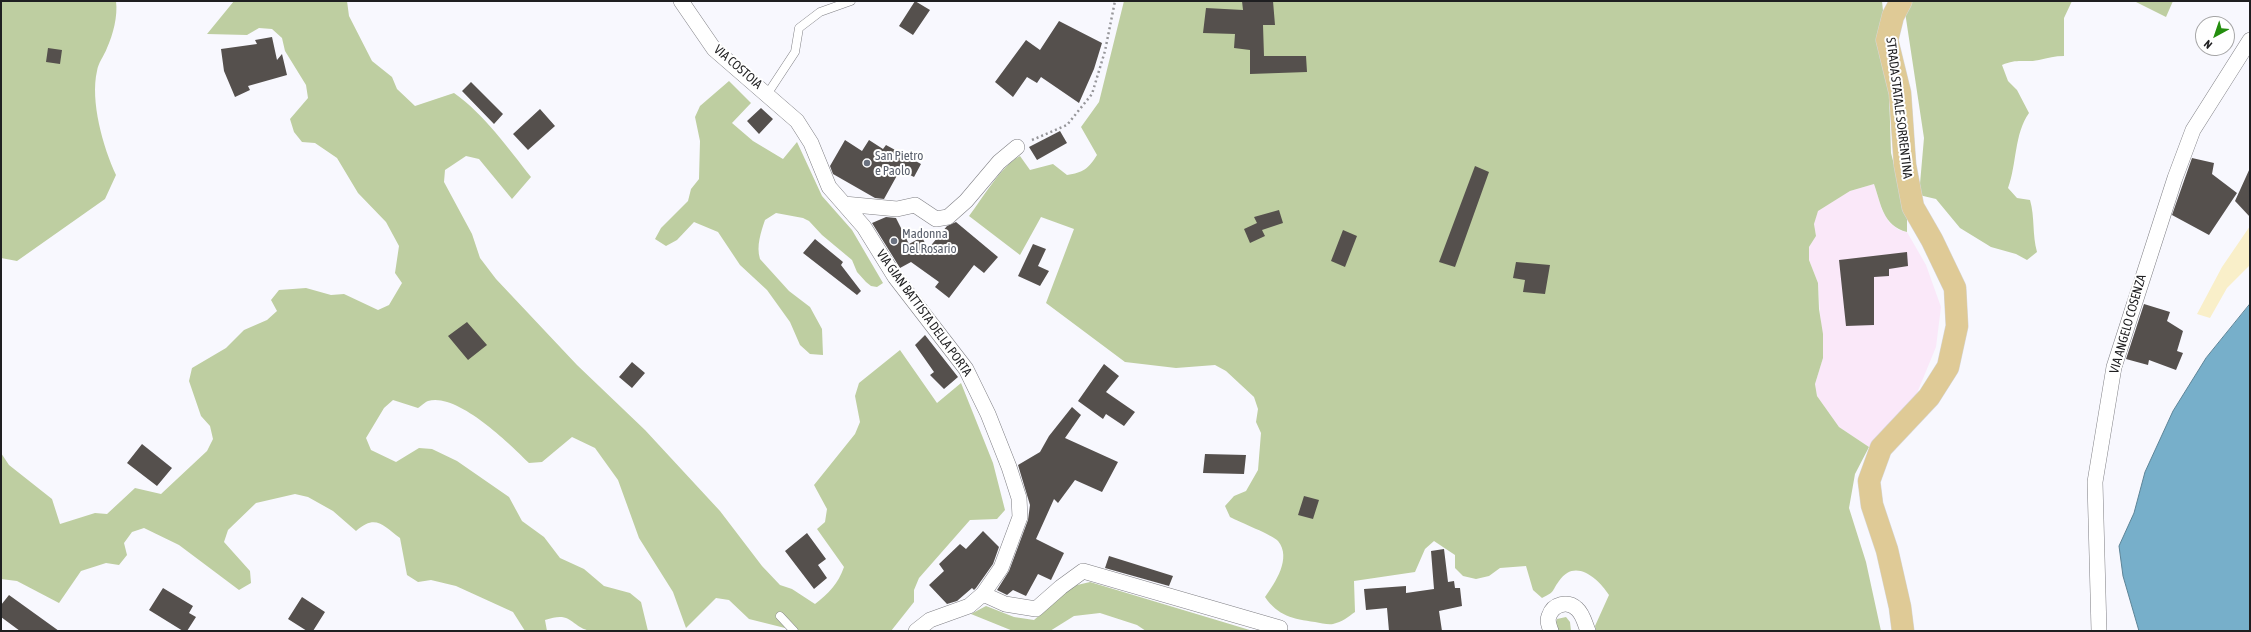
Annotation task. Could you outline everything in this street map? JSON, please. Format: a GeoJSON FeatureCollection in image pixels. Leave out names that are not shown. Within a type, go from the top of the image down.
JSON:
{"type":"FeatureCollection","features":[{"type":"Feature","properties":{"kind":"main road","name":"STRADA STATALE SORRENTINA"},"geometry":{"type":"LineString","coordinates":[[1901,1],[1893,16],[1888,40],[1900,93],[1905,165],[1913,207],[1932,240],[1955,288],[1957,326],[1948,367],[1929,397],[1881,448],[1869,481],[1872,506],[1889,557],[1900,608],[1903,631]]}},
{"type":"Feature","properties":{"kind":"street","name":"VIA COSTOIA"},"geometry":{"type":"LineString","coordinates":[[681,1],[714,49],[768,93]]}},
{"type":"Feature","properties":{"kind":"street","name":"VIA ANGELO COSENZA"},"geometry":{"type":"LineString","coordinates":[[2099,631],[2095,482],[2114,367],[2174,178],[2193,130],[2250,40]]}},
{"type":"Feature","properties":{"kind":"street","name":"VIA GIAN BATTISTA DELLA PORTA"},"geometry":{"type":"LineString","coordinates":[[768,93],[797,121],[811,143],[830,187],[864,227],[895,277],[966,369],[988,414],[1009,467],[1019,498],[1020,517],[1001,568],[984,594],[969,606],[930,620],[916,631]]}},
{"type":"Feature","properties":{"kind":"street"},"geometry":{"type":"LineString","coordinates":[[844,204],[897,209],[915,205],[936,219],[948,217],[966,201],[999,162],[1017,147]]}},
{"type":"Feature","properties":{"kind":"street"},"geometry":{"type":"LineString","coordinates":[[984,594],[1004,604],[1036,609],[1060,587],[1083,571],[1280,628]]}},
{"type":"Feature","properties":{"kind":"street"},"geometry":{"type":"LineString","coordinates":[[1551,631],[1548,621],[1552,610],[1561,604],[1567,604],[1577,609],[1581,613],[1588,631]]}},
{"type":"Feature","properties":{"kind":"lane"},"geometry":{"type":"LineString","coordinates":[[768,93],[795,52],[799,28],[820,12],[851,1]]}},
{"type":"Feature","properties":{"kind":"lane"},"geometry":{"type":"LineString","coordinates":[[780,616],[794,631]]}},
{"type":"Feature","properties":{"kind":"path"},"geometry":{"type":"LineString","coordinates":[[1017,147],[1067,125],[1092,94],[1105,51],[1115,1]]}},
{"type":"Feature","properties":{"kind":"shaded area"},"geometry":{"type":"Polygon","coordinates":[[[1874,184],[1882,210],[1889,222],[1899,230],[1907,232],[1926,265],[1941,307],[1936,347],[1915,398],[1869,447],[1839,427],[1817,396],[1815,384],[1823,358],[1818,283],[1809,260],[1809,247],[1816,236],[1814,224],[1817,211],[1850,191],[1874,184]]]}},
{"type":"Feature","properties":{"kind":"green space"},"geometry":{"type":"Polygon","coordinates":[[[1,1],[116,1],[116,19],[106,51],[98,68],[95,83],[95,96],[102,138],[116,175],[105,199],[17,261],[1,258],[1,1]]]}},
{"type":"Feature","properties":{"kind":"green space"},"geometry":{"type":"Polygon","coordinates":[[[234,1],[347,1],[349,16],[372,61],[392,77],[397,89],[415,106],[454,93],[465,101],[485,121],[505,143],[531,177],[512,199],[479,159],[466,156],[445,170],[444,182],[472,234],[480,258],[496,279],[577,365],[645,430],[720,511],[762,566],[780,585],[792,589],[815,604],[829,592],[839,578],[844,567],[817,529],[825,522],[827,509],[814,485],[855,434],[860,422],[855,396],[859,383],[900,350],[937,403],[961,383],[993,463],[1005,510],[997,519],[970,520],[919,578],[914,590],[914,602],[891,631],[797,631],[749,619],[729,600],[716,598],[686,628],[673,592],[639,538],[618,480],[595,448],[572,437],[542,462],[529,463],[482,422],[453,404],[440,400],[428,401],[418,408],[393,400],[384,408],[366,438],[371,450],[396,462],[419,448],[432,449],[457,461],[509,497],[522,521],[544,537],[560,558],[584,569],[604,586],[630,593],[641,602],[648,631],[591,631],[584,629],[566,618],[554,617],[545,620],[547,631],[525,631],[513,612],[456,586],[431,580],[418,582],[407,575],[400,538],[379,523],[369,523],[356,531],[333,511],[308,497],[295,494],[256,503],[228,530],[224,542],[250,571],[251,583],[239,590],[179,545],[144,528],[132,532],[124,543],[127,555],[119,565],[106,563],[81,571],[59,603],[17,581],[1,579],[1,453],[9,465],[52,499],[60,524],[95,513],[107,514],[135,488],[161,494],[207,451],[213,439],[210,426],[201,416],[189,381],[192,368],[226,348],[244,330],[267,320],[277,311],[271,300],[279,290],[306,288],[331,295],[344,294],[378,310],[389,305],[402,283],[395,273],[399,246],[386,222],[358,193],[337,158],[315,143],[302,142],[294,132],[290,119],[308,98],[306,85],[285,51],[282,38],[272,29],[259,28],[247,35],[207,34],[234,1]]]}},
{"type":"Feature","properties":{"kind":"green space"},"geometry":{"type":"Polygon","coordinates":[[[1124,1],[1882,1],[1888,60],[1891,153],[1907,215],[1907,232],[1893,225],[1888,219],[1881,206],[1874,184],[1850,191],[1818,211],[1814,224],[1816,236],[1809,247],[1809,260],[1818,283],[1819,309],[1823,334],[1823,358],[1815,384],[1817,396],[1839,427],[1869,447],[1855,474],[1849,508],[1866,562],[1881,631],[1596,631],[1595,626],[1609,595],[1593,577],[1586,573],[1572,571],[1565,574],[1553,591],[1542,598],[1533,590],[1526,566],[1500,568],[1489,576],[1476,579],[1463,576],[1455,568],[1455,555],[1434,541],[1425,549],[1415,572],[1354,581],[1355,612],[1339,622],[1329,624],[1300,620],[1287,616],[1275,608],[1265,597],[1277,578],[1283,562],[1282,548],[1275,538],[1230,517],[1225,506],[1234,496],[1246,491],[1258,470],[1261,433],[1256,422],[1258,409],[1254,397],[1226,371],[1215,365],[1176,368],[1125,362],[1046,303],[1074,229],[1041,217],[1020,255],[969,216],[992,183],[1006,167],[1020,156],[1030,170],[1053,164],[1067,175],[1077,173],[1085,169],[1094,160],[1097,155],[1081,127],[1099,102],[1124,1]]]}},
{"type":"Feature","properties":{"kind":"green space"},"geometry":{"type":"Polygon","coordinates":[[[1911,1],[2072,1],[2064,18],[2064,56],[2034,61],[2017,61],[2002,65],[2008,81],[2017,90],[2029,113],[2024,121],[2018,140],[2008,188],[2017,198],[2030,200],[2034,239],[2037,252],[2027,260],[2016,254],[1991,247],[1960,228],[1936,199],[1919,195],[1924,138],[1905,12],[1911,1]]]}},
{"type":"Feature","properties":{"kind":"green space"},"geometry":{"type":"Polygon","coordinates":[[[2134,1],[2173,1],[2166,17],[2134,1]]]}},
{"type":"Feature","properties":{"kind":"green space"},"geometry":{"type":"Polygon","coordinates":[[[729,81],[751,103],[732,123],[753,141],[783,159],[797,142],[822,196],[852,230],[883,283],[877,287],[871,286],[866,282],[857,272],[852,260],[822,235],[809,221],[803,218],[776,213],[765,220],[759,244],[760,259],[789,291],[810,307],[822,329],[823,355],[810,354],[800,345],[790,322],[767,290],[740,265],[718,232],[694,222],[677,240],[666,246],[655,239],[661,228],[688,201],[691,189],[699,179],[700,141],[695,117],[700,106],[729,81]]]}},
{"type":"Feature","properties":{"kind":"green space"},"geometry":{"type":"Polygon","coordinates":[[[1090,582],[1253,631],[1146,631],[1137,625],[1100,613],[1074,616],[1050,631],[1013,631],[971,614],[986,606],[1014,617],[1034,620],[1073,586],[1090,582]]]}},
{"type":"Feature","properties":{"kind":"green space"},"geometry":{"type":"Polygon","coordinates":[[[1566,617],[1570,622],[1571,631],[1556,631],[1555,625],[1557,619],[1566,617]]]}},
{"type":"Feature","properties":{"kind":"sand"},"geometry":{"type":"Polygon","coordinates":[[[2250,226],[2250,265],[2227,288],[2210,318],[2197,314],[2222,267],[2250,226]]]}},
{"type":"Feature","properties":{"kind":"water"},"geometry":{"type":"Polygon","coordinates":[[[2250,304],[2250,631],[2139,631],[2123,576],[2119,546],[2134,513],[2145,472],[2173,411],[2206,358],[2250,304]]]}},
{"type":"Feature","properties":{"kind":"building"},"geometry":{"type":"Polygon","coordinates":[[[915,1],[930,10],[913,35],[899,26],[915,1]]]}},
{"type":"Feature","properties":{"kind":"building"},"geometry":{"type":"Polygon","coordinates":[[[1242,1],[1273,1],[1275,25],[1263,25],[1264,56],[1306,56],[1307,72],[1250,74],[1250,50],[1234,48],[1235,34],[1203,33],[1206,8],[1243,10],[1242,1]]]}},
{"type":"Feature","properties":{"kind":"building"},"geometry":{"type":"Polygon","coordinates":[[[1059,21],[1102,43],[1094,69],[1079,103],[1041,77],[1037,83],[1027,77],[1013,97],[995,82],[1026,40],[1040,50],[1059,21]]]}},
{"type":"Feature","properties":{"kind":"building"},"geometry":{"type":"Polygon","coordinates":[[[272,37],[277,60],[282,54],[287,75],[248,86],[250,90],[235,97],[224,71],[221,49],[257,44],[255,40],[272,37]]]}},
{"type":"Feature","properties":{"kind":"building"},"geometry":{"type":"Polygon","coordinates":[[[48,48],[62,50],[60,64],[46,62],[48,48]]]}},
{"type":"Feature","properties":{"kind":"building"},"geometry":{"type":"Polygon","coordinates":[[[471,82],[503,114],[494,124],[462,91],[471,82]]]}},
{"type":"Feature","properties":{"kind":"building"},"geometry":{"type":"Polygon","coordinates":[[[761,108],[773,119],[759,134],[747,121],[761,108]]]}},
{"type":"Feature","properties":{"kind":"building"},"geometry":{"type":"Polygon","coordinates":[[[540,109],[555,126],[528,150],[513,134],[540,109]]]}},
{"type":"Feature","properties":{"kind":"building"},"geometry":{"type":"Polygon","coordinates":[[[1060,131],[1067,143],[1037,160],[1029,147],[1060,131]]]}},
{"type":"Feature","properties":{"kind":"building","name":"San Pietro e Paolo"},"geometry":{"type":"Polygon","coordinates":[[[845,140],[862,151],[869,140],[883,149],[886,145],[921,164],[914,177],[900,170],[884,199],[875,198],[833,174],[830,166],[845,140]]]}},
{"type":"Feature","properties":{"kind":"building"},"geometry":{"type":"Polygon","coordinates":[[[2192,158],[2214,163],[2212,174],[2237,193],[2209,235],[2172,215],[2192,158]]]}},
{"type":"Feature","properties":{"kind":"building"},"geometry":{"type":"Polygon","coordinates":[[[1475,166],[1489,172],[1455,267],[1439,262],[1475,166]]]}},
{"type":"Feature","properties":{"kind":"building"},"geometry":{"type":"Polygon","coordinates":[[[2250,168],[2250,217],[2235,201],[2250,168]]]}},
{"type":"Feature","properties":{"kind":"building"},"geometry":{"type":"Polygon","coordinates":[[[1279,210],[1283,223],[1262,230],[1265,236],[1250,243],[1244,229],[1257,223],[1254,217],[1279,210]]]}},
{"type":"Feature","properties":{"kind":"building"},"geometry":{"type":"Polygon","coordinates":[[[886,217],[896,218],[909,244],[922,237],[928,249],[947,226],[956,222],[998,257],[984,273],[974,265],[949,298],[935,287],[939,282],[911,262],[900,268],[872,223],[886,217]]]}},
{"type":"Feature","properties":{"kind":"building"},"geometry":{"type":"Polygon","coordinates":[[[1343,230],[1357,236],[1345,267],[1331,261],[1343,230]]]}},
{"type":"Feature","properties":{"kind":"building"},"geometry":{"type":"Polygon","coordinates":[[[815,239],[843,262],[841,265],[861,291],[857,295],[803,253],[815,239]]]}},
{"type":"Feature","properties":{"kind":"building"},"geometry":{"type":"Polygon","coordinates":[[[1033,244],[1046,249],[1038,266],[1049,271],[1040,286],[1018,276],[1033,244]]]}},
{"type":"Feature","properties":{"kind":"building"},"geometry":{"type":"Polygon","coordinates":[[[1907,252],[1908,266],[1889,269],[1889,276],[1874,277],[1874,325],[1846,326],[1839,260],[1907,252]]]}},
{"type":"Feature","properties":{"kind":"building"},"geometry":{"type":"Polygon","coordinates":[[[1516,262],[1550,265],[1545,294],[1523,292],[1525,280],[1513,278],[1516,262]]]}},
{"type":"Feature","properties":{"kind":"building"},"geometry":{"type":"Polygon","coordinates":[[[2144,304],[2170,312],[2167,321],[2183,331],[2177,351],[2183,353],[2176,370],[2149,360],[2148,365],[2126,359],[2144,304]]]}},
{"type":"Feature","properties":{"kind":"building"},"geometry":{"type":"Polygon","coordinates":[[[467,322],[487,345],[468,360],[448,336],[467,322]]]}},
{"type":"Feature","properties":{"kind":"building"},"geometry":{"type":"Polygon","coordinates":[[[925,335],[958,377],[944,389],[930,375],[934,372],[915,345],[925,335]]]}},
{"type":"Feature","properties":{"kind":"building"},"geometry":{"type":"Polygon","coordinates":[[[632,362],[645,373],[632,388],[619,377],[632,362]]]}},
{"type":"Feature","properties":{"kind":"building"},"geometry":{"type":"Polygon","coordinates":[[[1104,364],[1119,376],[1106,392],[1135,412],[1124,426],[1106,414],[1103,419],[1078,401],[1104,364]]]}},
{"type":"Feature","properties":{"kind":"building"},"geometry":{"type":"Polygon","coordinates":[[[1072,407],[1081,415],[1065,438],[1118,462],[1102,492],[1075,480],[1058,503],[1054,499],[1036,539],[1064,553],[1051,580],[1038,574],[1026,596],[1013,590],[1007,595],[997,590],[1009,571],[1028,520],[1030,505],[1018,465],[1040,452],[1049,436],[1072,407]]]}},
{"type":"Feature","properties":{"kind":"building"},"geometry":{"type":"Polygon","coordinates":[[[142,444],[172,468],[157,486],[127,463],[142,444]]]}},
{"type":"Feature","properties":{"kind":"building"},"geometry":{"type":"Polygon","coordinates":[[[1205,454],[1246,455],[1244,474],[1203,473],[1205,454]]]}},
{"type":"Feature","properties":{"kind":"building"},"geometry":{"type":"Polygon","coordinates":[[[1304,496],[1319,500],[1313,519],[1298,515],[1304,496]]]}},
{"type":"Feature","properties":{"kind":"building"},"geometry":{"type":"Polygon","coordinates":[[[983,531],[999,547],[993,564],[974,590],[972,588],[957,601],[947,604],[929,585],[944,571],[939,564],[960,544],[966,549],[983,531]]]}},
{"type":"Feature","properties":{"kind":"building"},"geometry":{"type":"Polygon","coordinates":[[[807,533],[826,559],[818,565],[827,578],[814,589],[785,551],[807,533]]]}},
{"type":"Feature","properties":{"kind":"building"},"geometry":{"type":"Polygon","coordinates":[[[1444,549],[1448,582],[1454,581],[1455,588],[1460,588],[1462,606],[1439,611],[1442,631],[1389,631],[1387,608],[1366,610],[1364,589],[1406,586],[1406,593],[1434,589],[1431,551],[1444,549]]]}},
{"type":"Feature","properties":{"kind":"building"},"geometry":{"type":"Polygon","coordinates":[[[1109,556],[1173,576],[1169,586],[1105,568],[1109,556]]]}},
{"type":"Feature","properties":{"kind":"building"},"geometry":{"type":"Polygon","coordinates":[[[163,588],[193,606],[189,613],[196,617],[187,631],[183,631],[149,610],[163,588]]]}},
{"type":"Feature","properties":{"kind":"building"},"geometry":{"type":"Polygon","coordinates":[[[9,595],[59,631],[20,631],[1,617],[1,605],[9,595]]]}},
{"type":"Feature","properties":{"kind":"building"},"geometry":{"type":"Polygon","coordinates":[[[302,597],[325,612],[313,631],[307,631],[288,619],[302,597]]]}},
{"type":"Feature","properties":{"kind":"place","name":"San Pietro e Paolo"},"geometry":{"type":"Point","coordinates":[867,163]}},
{"type":"Feature","properties":{"kind":"place","name":"Madonna Del Rosario"},"geometry":{"type":"Point","coordinates":[894,241]}}]}
